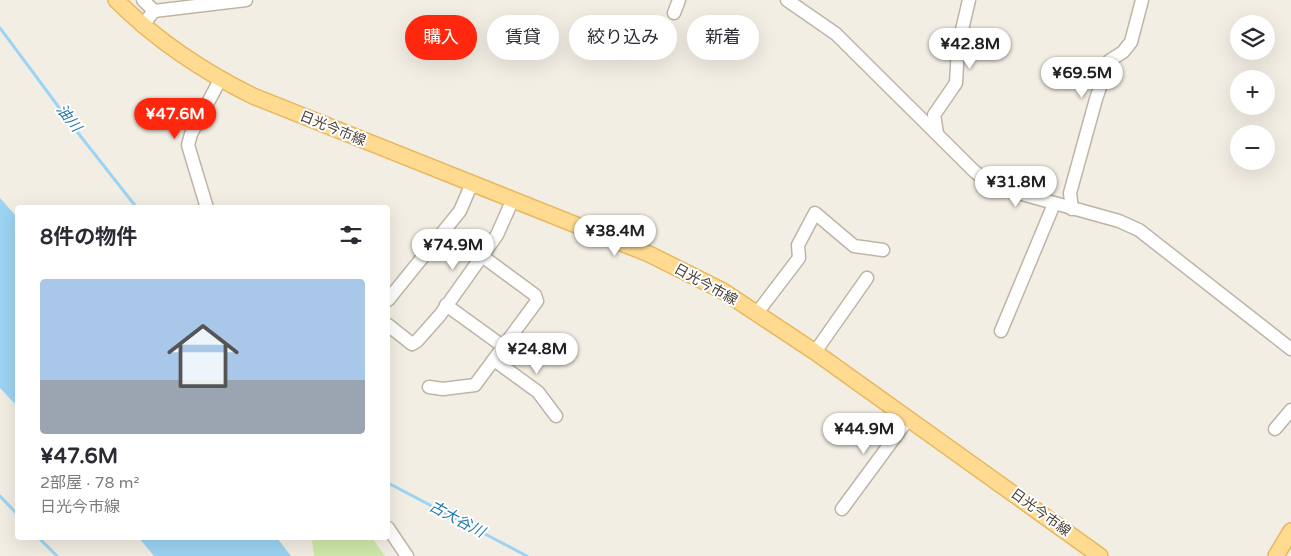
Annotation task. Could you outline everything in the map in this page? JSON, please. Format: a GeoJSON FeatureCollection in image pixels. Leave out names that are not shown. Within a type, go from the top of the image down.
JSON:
{"type":"FeatureCollection","features":[{"type":"Feature","properties":{"kind":"main road","name":"日光今市線"},"geometry":{"type":"LineString","coordinates":[[116,0],[142,26],[184,57],[220,80],[291,112],[649,254],[722,291],[816,352],[1100,556]]}},
{"type":"Feature","properties":{"kind":"main road"},"geometry":{"type":"LineString","coordinates":[[1276,556],[1291,531]]}},
{"type":"Feature","properties":{"kind":"street"},"geometry":{"type":"LineString","coordinates":[[143,0],[154,11]]}},
{"type":"Feature","properties":{"kind":"street"},"geometry":{"type":"LineString","coordinates":[[142,26],[154,11],[193,3],[246,0]]}},
{"type":"Feature","properties":{"kind":"street"},"geometry":{"type":"LineString","coordinates":[[674,13],[679,0]]}},
{"type":"Feature","properties":{"kind":"street"},"geometry":{"type":"LineString","coordinates":[[786,0],[836,34],[974,171],[993,186],[1119,221],[1139,230],[1291,349]]}},
{"type":"Feature","properties":{"kind":"street"},"geometry":{"type":"LineString","coordinates":[[937,133],[934,115],[956,83],[958,47],[969,0]]}},
{"type":"Feature","properties":{"kind":"street"},"geometry":{"type":"LineString","coordinates":[[1072,209],[1070,193],[1096,99],[1110,61],[1123,52],[1131,42],[1142,0]]}},
{"type":"Feature","properties":{"kind":"street"},"geometry":{"type":"LineString","coordinates":[[207,205],[188,144],[191,134],[220,80]]}},
{"type":"Feature","properties":{"kind":"street"},"geometry":{"type":"LineString","coordinates":[[390,298],[460,211],[472,183]]}},
{"type":"Feature","properties":{"kind":"street"},"geometry":{"type":"LineString","coordinates":[[390,327],[412,344],[418,341],[440,315],[497,235],[513,199]]}},
{"type":"Feature","properties":{"kind":"street"},"geometry":{"type":"LineString","coordinates":[[1002,331],[1054,204]]}},
{"type":"Feature","properties":{"kind":"street"},"geometry":{"type":"LineString","coordinates":[[757,313],[798,258],[798,245],[815,213],[854,246],[883,250]]}},
{"type":"Feature","properties":{"kind":"street"},"geometry":{"type":"LineString","coordinates":[[428,387],[443,389],[475,385],[537,301],[535,295],[482,256]]}},
{"type":"Feature","properties":{"kind":"street"},"geometry":{"type":"LineString","coordinates":[[816,352],[867,278]]}},
{"type":"Feature","properties":{"kind":"street"},"geometry":{"type":"LineString","coordinates":[[446,305],[504,347]]}},
{"type":"Feature","properties":{"kind":"street"},"geometry":{"type":"LineString","coordinates":[[494,360],[538,392],[556,416]]}},
{"type":"Feature","properties":{"kind":"street"},"geometry":{"type":"LineString","coordinates":[[1275,429],[1291,410]]}},
{"type":"Feature","properties":{"kind":"street"},"geometry":{"type":"LineString","coordinates":[[842,509],[909,418]]}},
{"type":"Feature","properties":{"kind":"street"},"geometry":{"type":"LineString","coordinates":[[390,531],[407,556]]}},
{"type":"Feature","properties":{"kind":"green space"},"geometry":{"type":"Polygon","coordinates":[[[373,540],[385,556],[314,556],[312,541],[373,540]]]}},
{"type":"Feature","properties":{"kind":"water"},"geometry":{"type":"Polygon","coordinates":[[[0,198],[15,215],[15,404],[0,388],[0,198]]]}},
{"type":"Feature","properties":{"kind":"water"},"geometry":{"type":"Polygon","coordinates":[[[141,540],[279,540],[291,556],[154,556],[141,540]]]}},
{"type":"Feature","properties":{"kind":"waterway","name":"油川"},"geometry":{"type":"LineString","coordinates":[[0,28],[135,205]]}},
{"type":"Feature","properties":{"kind":"waterway","name":"古大谷川"},"geometry":{"type":"LineString","coordinates":[[390,484],[527,556]]}},
{"type":"Feature","properties":{"kind":"waterway"},"geometry":{"type":"LineString","coordinates":[[0,496],[15,512]]}},
{"type":"Feature","properties":{"kind":"waterway"},"geometry":{"type":"LineString","coordinates":[[41,540],[57,556]]}}]}
